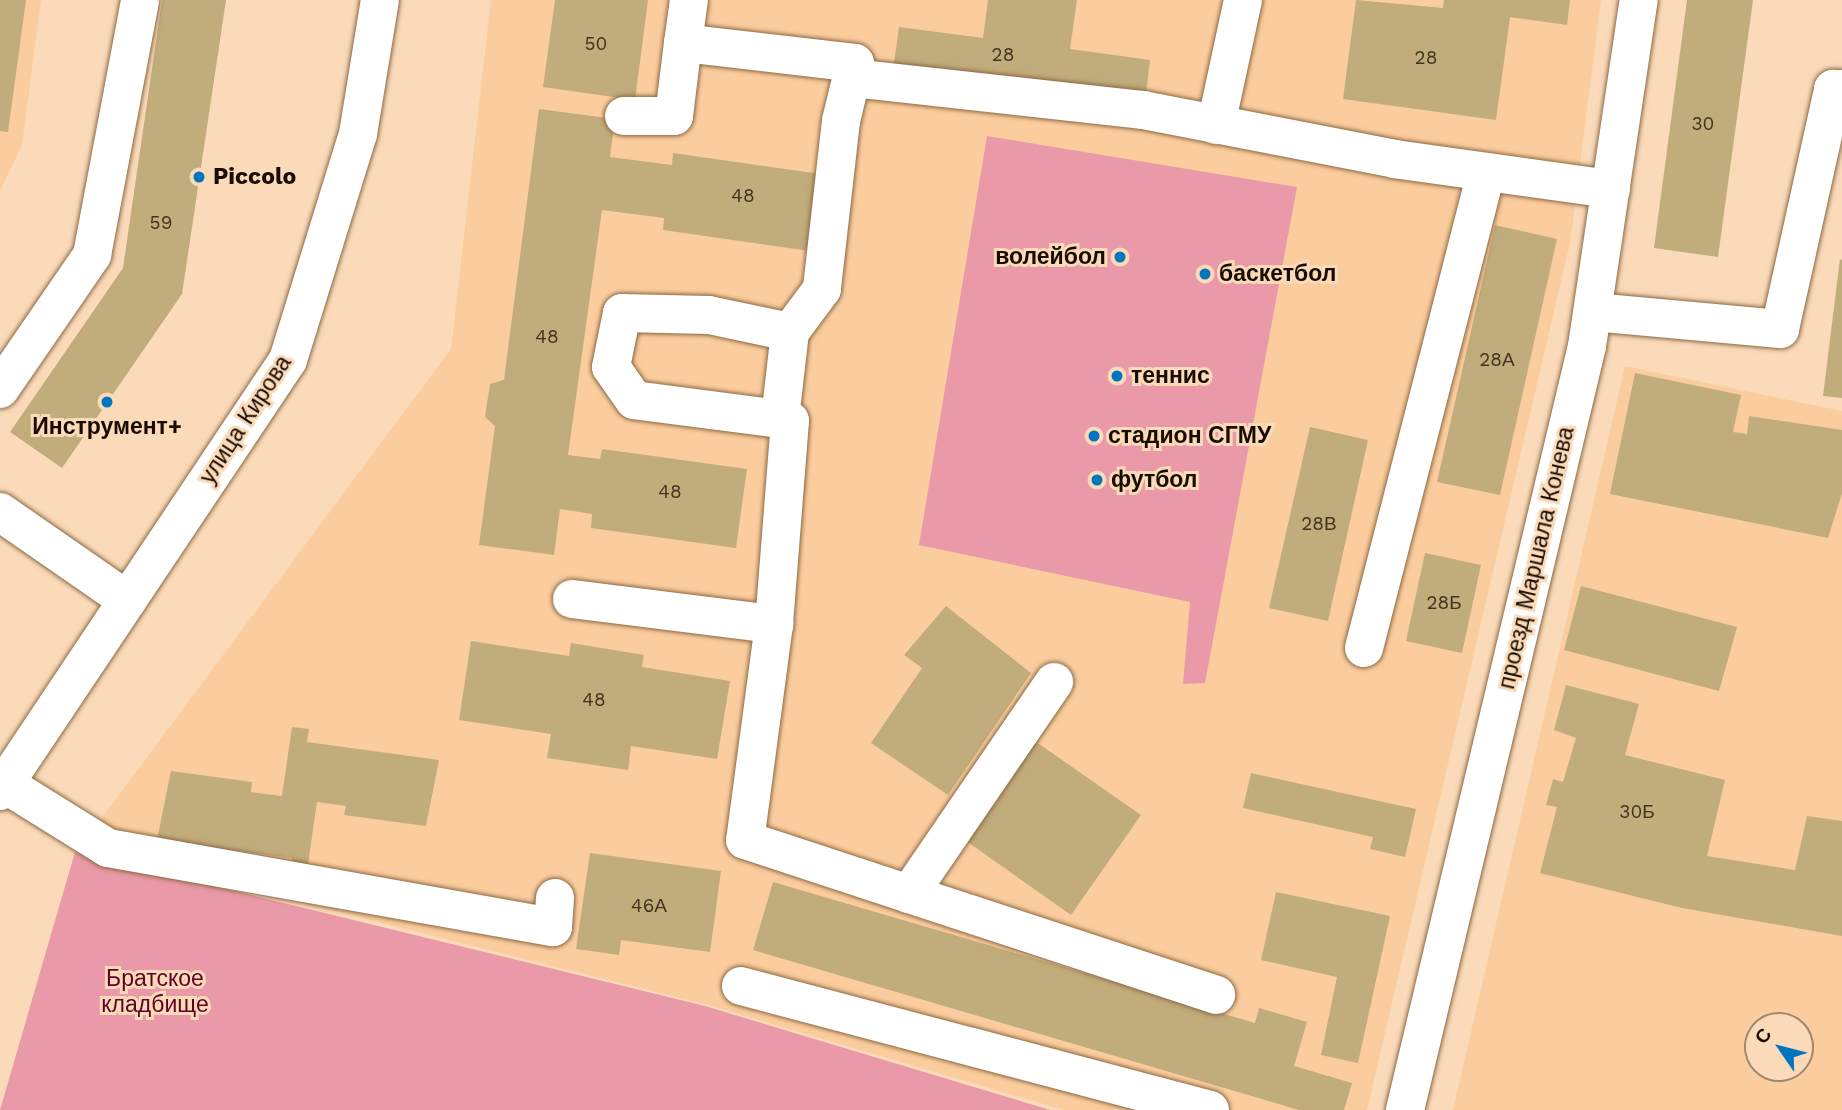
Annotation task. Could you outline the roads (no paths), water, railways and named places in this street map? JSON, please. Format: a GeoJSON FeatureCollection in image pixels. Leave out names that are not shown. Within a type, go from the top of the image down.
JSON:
{"type":"FeatureCollection","features":[{"type":"Feature","properties":{"kind":"street"},"geometry":{"type":"LineString","coordinates":[[0,389],[92,255],[140,0]]}},
{"type":"Feature","properties":{"kind":"street","name":"улица Кирова"},"geometry":{"type":"LineString","coordinates":[[3,787],[288,360],[358,134],[380,0]]}},
{"type":"Feature","properties":{"kind":"street"},"geometry":{"type":"LineString","coordinates":[[624,116],[674,116],[689,0]]}},
{"type":"Feature","properties":{"kind":"street"},"geometry":{"type":"LineString","coordinates":[[1216,125],[1243,0]]}},
{"type":"Feature","properties":{"kind":"street","name":"проезд Маршала Конева"},"geometry":{"type":"LineString","coordinates":[[1405,1110],[1592,312],[1639,0]]}},
{"type":"Feature","properties":{"kind":"street"},"geometry":{"type":"LineString","coordinates":[[683,43],[855,63],[822,289],[790,332],[780,419]]}},
{"type":"Feature","properties":{"kind":"street"},"geometry":{"type":"LineString","coordinates":[[852,78],[1143,110],[1486,172],[1611,189]]}},
{"type":"Feature","properties":{"kind":"street"},"geometry":{"type":"LineString","coordinates":[[1592,312],[1780,329],[1833,89],[1842,89]]}},
{"type":"Feature","properties":{"kind":"street"},"geometry":{"type":"LineString","coordinates":[[1364,648],[1486,172]]}},
{"type":"Feature","properties":{"kind":"street"},"geometry":{"type":"LineString","coordinates":[[790,332],[709,315],[622,313],[611,367],[634,400],[790,421],[774,624],[745,841],[1216,995]]}},
{"type":"Feature","properties":{"kind":"street"},"geometry":{"type":"LineString","coordinates":[[0,512],[127,600]]}},
{"type":"Feature","properties":{"kind":"street"},"geometry":{"type":"LineString","coordinates":[[572,599],[774,624]]}},
{"type":"Feature","properties":{"kind":"street"},"geometry":{"type":"LineString","coordinates":[[909,894],[1054,682]]}},
{"type":"Feature","properties":{"kind":"street"},"geometry":{"type":"LineString","coordinates":[[3,787],[108,848],[553,927],[555,898]]}},
{"type":"Feature","properties":{"kind":"street"},"geometry":{"type":"LineString","coordinates":[[741,986],[1210,1110]]}},
{"type":"Feature","properties":{"kind":"place","name":"Piccolo"},"geometry":{"type":"Point","coordinates":[199,177]}},
{"type":"Feature","properties":{"kind":"place","name":"волейбол"},"geometry":{"type":"Point","coordinates":[1120,257]}},
{"type":"Feature","properties":{"kind":"place","name":"баскетбол"},"geometry":{"type":"Point","coordinates":[1205,274]}},
{"type":"Feature","properties":{"kind":"place","name":"теннис"},"geometry":{"type":"Point","coordinates":[1117,376]}},
{"type":"Feature","properties":{"kind":"place","name":"Инструмент+"},"geometry":{"type":"Point","coordinates":[107,402]}},
{"type":"Feature","properties":{"kind":"place","name":"стадион СГМУ"},"geometry":{"type":"Point","coordinates":[1094,436]}},
{"type":"Feature","properties":{"kind":"place","name":"футбол"},"geometry":{"type":"Point","coordinates":[1097,480]}},
{"type":"Feature","properties":{"kind":"park label","name":"Братское кладбище"},"geometry":{"type":"Point","coordinates":[155,992]}}]}
